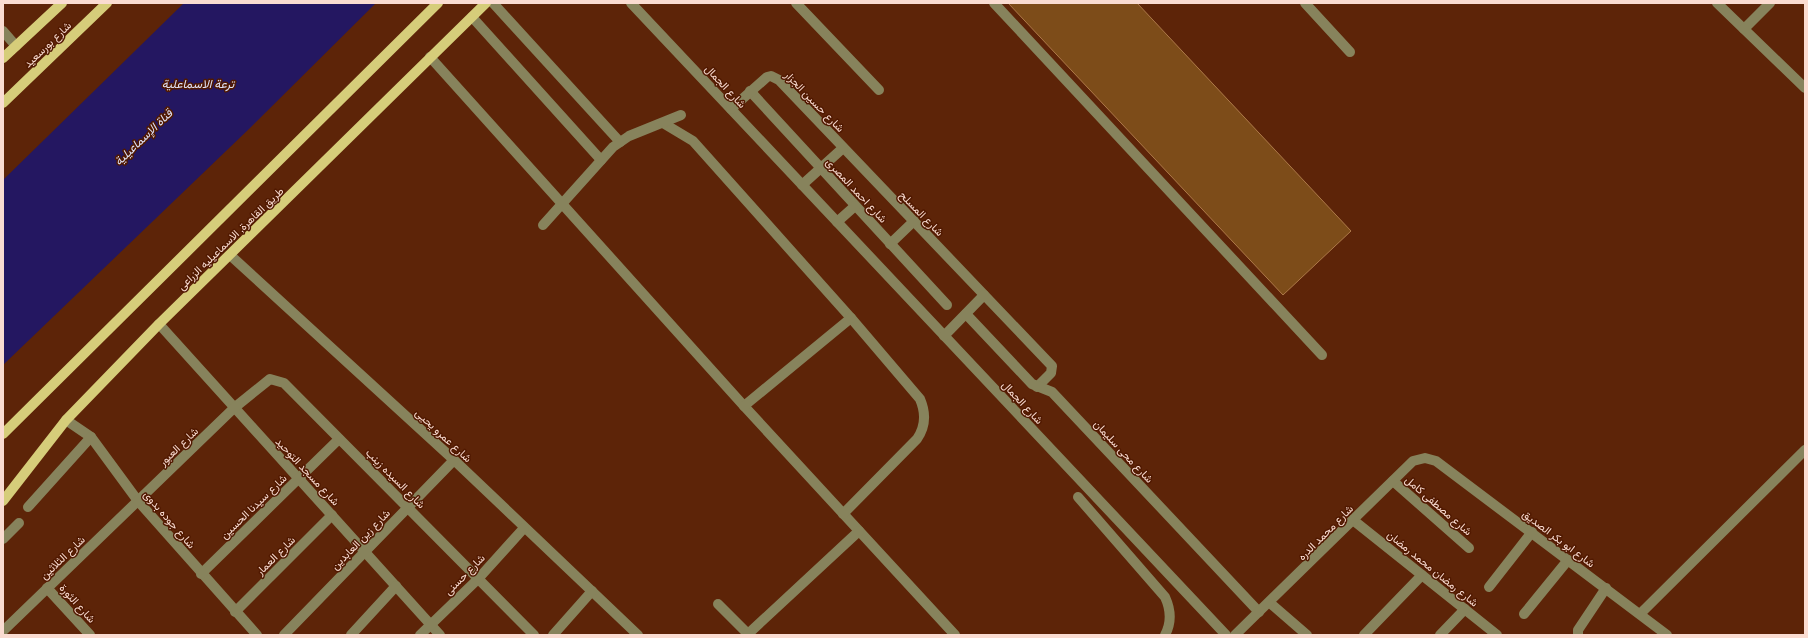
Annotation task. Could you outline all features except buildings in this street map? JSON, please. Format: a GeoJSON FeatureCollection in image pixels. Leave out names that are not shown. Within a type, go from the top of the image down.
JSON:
{"type":"FeatureCollection","features":[{"type":"Feature","properties":{"kind":"main road","name":"شارع بورسعيد"},"geometry":{"type":"LineString","coordinates":[[3,58],[62,3]]}},
{"type":"Feature","properties":{"kind":"main road","name":"شارع بورسعيد"},"geometry":{"type":"LineString","coordinates":[[3,103],[107,3]]}},
{"type":"Feature","properties":{"kind":"main road","name":"طريق القاهرة, الاسماعيليه الزراعى"},"geometry":{"type":"LineString","coordinates":[[3,434],[438,3]]}},
{"type":"Feature","properties":{"kind":"main road","name":"طريق القاهرة, الاسماعيليه الزراعى"},"geometry":{"type":"LineString","coordinates":[[3,501],[66,420],[159,324],[486,3]]}},
{"type":"Feature","properties":{"kind":"street"},"geometry":{"type":"LineString","coordinates":[[493,3],[620,142]]}},
{"type":"Feature","properties":{"kind":"street","name":"شارع الجمال"},"geometry":{"type":"LineString","coordinates":[[631,3],[1226,635]]}},
{"type":"Feature","properties":{"kind":"street"},"geometry":{"type":"LineString","coordinates":[[796,3],[879,90]]}},
{"type":"Feature","properties":{"kind":"street"},"geometry":{"type":"LineString","coordinates":[[994,3],[1322,355]]}},
{"type":"Feature","properties":{"kind":"street"},"geometry":{"type":"LineString","coordinates":[[1305,3],[1350,52]]}},
{"type":"Feature","properties":{"kind":"street"},"geometry":{"type":"LineString","coordinates":[[1717,3],[1805,88]]}},
{"type":"Feature","properties":{"kind":"street"},"geometry":{"type":"LineString","coordinates":[[1744,29],[1770,3]]}},
{"type":"Feature","properties":{"kind":"street"},"geometry":{"type":"LineString","coordinates":[[472,17],[601,160]]}},
{"type":"Feature","properties":{"kind":"street"},"geometry":{"type":"LineString","coordinates":[[3,31],[16,46]]}},
{"type":"Feature","properties":{"kind":"street"},"geometry":{"type":"LineString","coordinates":[[430,57],[744,406],[955,635]]}},
{"type":"Feature","properties":{"kind":"street","name":"شارع حسين الجزار"},"geometry":{"type":"LineString","coordinates":[[731,109],[767,77],[776,77],[843,148]]}},
{"type":"Feature","properties":{"kind":"street","name":"شارع احمد المصرى"},"geometry":{"type":"LineString","coordinates":[[750,91],[947,305]]}},
{"type":"Feature","properties":{"kind":"street"},"geometry":{"type":"LineString","coordinates":[[543,225],[601,160],[620,142],[682,115]]}},
{"type":"Feature","properties":{"kind":"street"},"geometry":{"type":"LineString","coordinates":[[663,123],[688,136],[693,141],[851,318],[920,399],[924,419],[921,433],[917,439],[843,514]]}},
{"type":"Feature","properties":{"kind":"street"},"geometry":{"type":"LineString","coordinates":[[802,185],[843,148]]}},
{"type":"Feature","properties":{"kind":"street","name":"شارع المسلح"},"geometry":{"type":"LineString","coordinates":[[843,148],[1052,366],[1051,373],[1037,387]]}},
{"type":"Feature","properties":{"kind":"street"},"geometry":{"type":"LineString","coordinates":[[837,222],[855,206]]}},
{"type":"Feature","properties":{"kind":"street"},"geometry":{"type":"LineString","coordinates":[[890,244],[914,221]]}},
{"type":"Feature","properties":{"kind":"street","name":"شارع عمرو يحيى"},"geometry":{"type":"LineString","coordinates":[[230,255],[454,460],[592,591],[634,634]]}},
{"type":"Feature","properties":{"kind":"street"},"geometry":{"type":"LineString","coordinates":[[944,336],[984,295]]}},
{"type":"Feature","properties":{"kind":"street","name":"شارع محى سليمان"},"geometry":{"type":"LineString","coordinates":[[966,314],[1028,379],[1037,387],[1052,392],[1260,612]]}},
{"type":"Feature","properties":{"kind":"street"},"geometry":{"type":"LineString","coordinates":[[744,406],[851,318]]}},
{"type":"Feature","properties":{"kind":"street","name":"شارع مسجد التوحيد"},"geometry":{"type":"LineString","coordinates":[[159,324],[440,635]]}},
{"type":"Feature","properties":{"kind":"street","name":"شارع السيده زينب"},"geometry":{"type":"LineString","coordinates":[[234,408],[267,381],[275,379],[284,383],[534,635]]}},
{"type":"Feature","properties":{"kind":"street","name":"شارع العبور"},"geometry":{"type":"LineString","coordinates":[[138,501],[234,408]]}},
{"type":"Feature","properties":{"kind":"street","name":"شارع جوده بدوى"},"geometry":{"type":"LineString","coordinates":[[66,420],[91,437],[138,501],[201,574],[257,635]]}},
{"type":"Feature","properties":{"kind":"street"},"geometry":{"type":"LineString","coordinates":[[28,507],[91,437]]}},
{"type":"Feature","properties":{"kind":"street","name":"شارع سيدنا الحسين"},"geometry":{"type":"LineString","coordinates":[[201,574],[340,438]]}},
{"type":"Feature","properties":{"kind":"street"},"geometry":{"type":"LineString","coordinates":[[1640,614],[1805,450]]}},
{"type":"Feature","properties":{"kind":"street","name":"شارع محمد الدره"},"geometry":{"type":"LineString","coordinates":[[1235,635],[1270,603],[1413,461],[1424,458],[1436,460]]}},
{"type":"Feature","properties":{"kind":"street","name":"شارع زين العابدين"},"geometry":{"type":"LineString","coordinates":[[284,635],[454,460]]}},
{"type":"Feature","properties":{"kind":"street","name":"شارع ابو بكر الصديق"},"geometry":{"type":"LineString","coordinates":[[1436,460],[1667,635]]}},
{"type":"Feature","properties":{"kind":"street","name":"شارع مصطفى كامل"},"geometry":{"type":"LineString","coordinates":[[1393,481],[1469,548]]}},
{"type":"Feature","properties":{"kind":"street"},"geometry":{"type":"LineString","coordinates":[[1078,497],[1165,597],[1170,611],[1170,619],[1165,635]]}},
{"type":"Feature","properties":{"kind":"street","name":"شارع الثلاثين"},"geometry":{"type":"LineString","coordinates":[[3,631],[138,501]]}},
{"type":"Feature","properties":{"kind":"street","name":"شارع العمار"},"geometry":{"type":"LineString","coordinates":[[236,612],[332,515]]}},
{"type":"Feature","properties":{"kind":"street","name":"شارع رمضان محمد رمضان"},"geometry":{"type":"LineString","coordinates":[[1353,520],[1497,635]]}},
{"type":"Feature","properties":{"kind":"street"},"geometry":{"type":"LineString","coordinates":[[3,539],[19,523]]}},
{"type":"Feature","properties":{"kind":"street","name":"شارع حسنى"},"geometry":{"type":"LineString","coordinates":[[420,635],[478,579],[524,528]]}},
{"type":"Feature","properties":{"kind":"street"},"geometry":{"type":"LineString","coordinates":[[718,604],[748,635],[859,531]]}},
{"type":"Feature","properties":{"kind":"street"},"geometry":{"type":"LineString","coordinates":[[1489,587],[1532,532]]}},
{"type":"Feature","properties":{"kind":"street"},"geometry":{"type":"LineString","coordinates":[[1524,614],[1568,560]]}},
{"type":"Feature","properties":{"kind":"street"},"geometry":{"type":"LineString","coordinates":[[1364,635],[1422,575]]}},
{"type":"Feature","properties":{"kind":"street"},"geometry":{"type":"LineString","coordinates":[[351,635],[396,586]]}},
{"type":"Feature","properties":{"kind":"street","name":"شارع الثورة"},"geometry":{"type":"LineString","coordinates":[[48,588],[90,635]]}},
{"type":"Feature","properties":{"kind":"street"},"geometry":{"type":"LineString","coordinates":[[1577,633],[1606,588]]}},
{"type":"Feature","properties":{"kind":"street"},"geometry":{"type":"LineString","coordinates":[[553,635],[592,591]]}},
{"type":"Feature","properties":{"kind":"street"},"geometry":{"type":"LineString","coordinates":[[1270,603],[1307,635]]}},
{"type":"Feature","properties":{"kind":"street"},"geometry":{"type":"LineString","coordinates":[[1440,635],[1465,609]]}},
{"type":"Feature","properties":{"kind":"water","name":"ترعة الاسماعلية"},"geometry":{"type":"Polygon","coordinates":[[[184,3],[376,3],[250,128],[3,365],[3,180],[184,3]]]}},
{"type":"Feature","properties":{"kind":"water label","name":"قناة الإسماعيلية"},"geometry":{"type":"Point","coordinates":[143,137]}}]}
